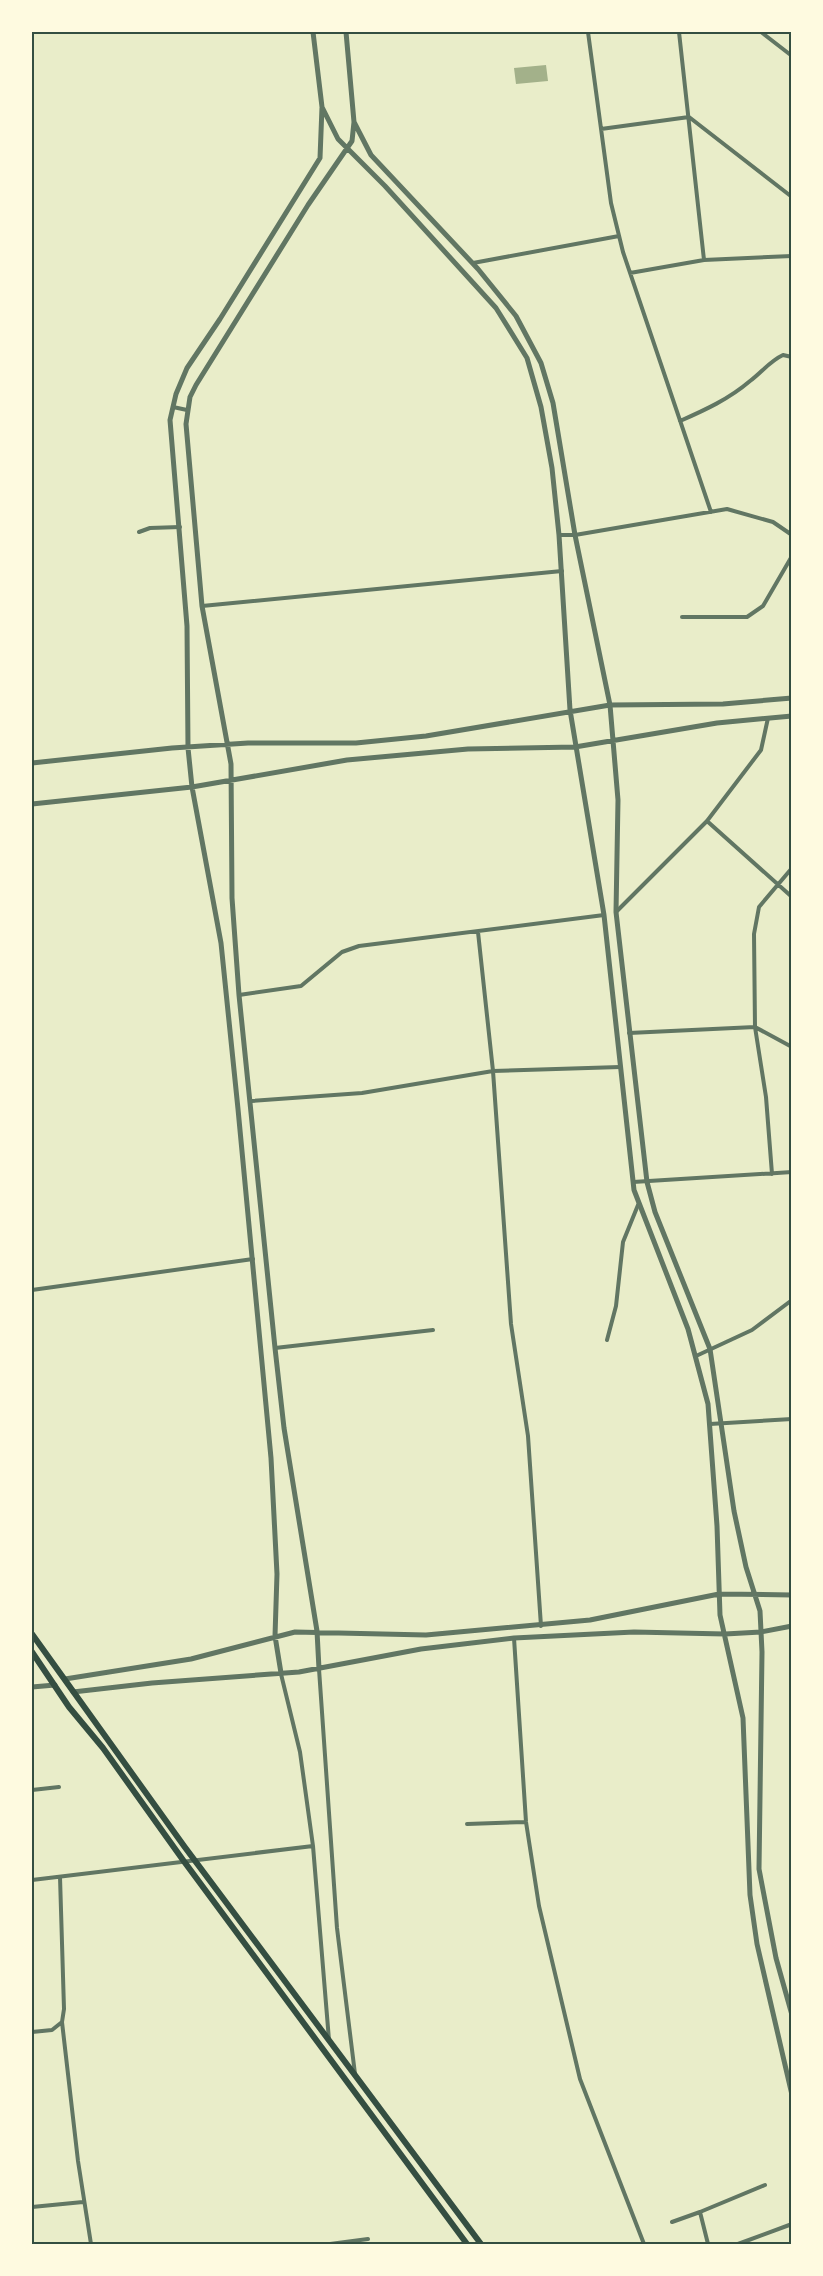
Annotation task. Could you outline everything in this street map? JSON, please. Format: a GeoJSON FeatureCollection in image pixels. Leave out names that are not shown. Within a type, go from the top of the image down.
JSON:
{"type":"FeatureCollection","features":[{"type":"Feature","properties":{"kind":"main road"},"geometry":{"type":"LineString","coordinates":[[32,1634],[195,1860],[481,2244]]}},
{"type":"Feature","properties":{"kind":"main road"},"geometry":{"type":"LineString","coordinates":[[32,1652],[466,2244]]}},
{"type":"Feature","properties":{"kind":"street"},"geometry":{"type":"LineString","coordinates":[[313,32],[322,107],[322,146],[316,165],[186,368],[170,420],[187,626],[188,748],[192,788],[221,943],[271,1458],[277,1574],[275,1636],[281,1673],[300,1752],[313,1846],[329,2042]]}},
{"type":"Feature","properties":{"kind":"street"},"geometry":{"type":"LineString","coordinates":[[346,32],[354,122],[352,141],[308,205],[196,385],[187,410],[202,606],[229,744],[232,782],[232,898],[239,994],[284,1428],[317,1631],[336,1917],[355,2075]]}},
{"type":"Feature","properties":{"kind":"street"},"geometry":{"type":"LineString","coordinates":[[588,32],[611,203],[630,273],[711,512]]}},
{"type":"Feature","properties":{"kind":"street"},"geometry":{"type":"LineString","coordinates":[[680,32],[704,260]]}},
{"type":"Feature","properties":{"kind":"street"},"geometry":{"type":"LineString","coordinates":[[761,32],[792,56]]}},
{"type":"Feature","properties":{"kind":"street"},"geometry":{"type":"LineString","coordinates":[[322,107],[332,129],[347,149],[385,186],[496,308],[527,358],[543,417],[559,535],[570,710],[604,915],[633,1182],[638,1205],[696,1356],[710,1424],[720,1615],[743,1718],[749,1876],[757,1944],[792,2095]]}},
{"type":"Feature","properties":{"kind":"street"},"geometry":{"type":"LineString","coordinates":[[601,129],[689,117],[792,197]]}},
{"type":"Feature","properties":{"kind":"street"},"geometry":{"type":"LineString","coordinates":[[354,122],[371,155],[472,263],[516,316],[541,363],[553,403],[575,535],[610,705],[618,800],[616,912],[646,1182],[655,1212],[710,1349],[734,1511],[760,1611],[759,1869],[776,1958],[792,2015]]}},
{"type":"Feature","properties":{"kind":"street"},"geometry":{"type":"LineString","coordinates":[[472,263],[620,236]]}},
{"type":"Feature","properties":{"kind":"street"},"geometry":{"type":"LineString","coordinates":[[630,273],[704,260],[792,256]]}},
{"type":"Feature","properties":{"kind":"street"},"geometry":{"type":"LineString","coordinates":[[680,421],[716,405],[750,382],[775,359],[783,355],[792,357]]}},
{"type":"Feature","properties":{"kind":"street"},"geometry":{"type":"LineString","coordinates":[[173,407],[187,410]]}},
{"type":"Feature","properties":{"kind":"street"},"geometry":{"type":"LineString","coordinates":[[559,535],[575,535],[727,509],[773,522],[792,536]]}},
{"type":"Feature","properties":{"kind":"street"},"geometry":{"type":"LineString","coordinates":[[139,532],[150,528],[180,527]]}},
{"type":"Feature","properties":{"kind":"street"},"geometry":{"type":"LineString","coordinates":[[682,617],[747,617],[763,606],[792,556]]}},
{"type":"Feature","properties":{"kind":"street"},"geometry":{"type":"LineString","coordinates":[[202,606],[562,571]]}},
{"type":"Feature","properties":{"kind":"street"},"geometry":{"type":"LineString","coordinates":[[32,763],[229,744],[356,743],[403,738],[610,705],[723,704],[792,698]]}},
{"type":"Feature","properties":{"kind":"street"},"geometry":{"type":"LineString","coordinates":[[32,804],[192,788],[347,760],[468,749],[575,747],[717,723],[792,716]]}},
{"type":"Feature","properties":{"kind":"street"},"geometry":{"type":"LineString","coordinates":[[616,912],[707,821],[761,750],[768,718]]}},
{"type":"Feature","properties":{"kind":"street"},"geometry":{"type":"LineString","coordinates":[[707,821],[792,897]]}},
{"type":"Feature","properties":{"kind":"street"},"geometry":{"type":"LineString","coordinates":[[772,1174],[765,1097],[755,1027],[755,921],[759,908],[792,868]]}},
{"type":"Feature","properties":{"kind":"street"},"geometry":{"type":"LineString","coordinates":[[239,994],[301,986],[342,952],[359,946],[604,915]]}},
{"type":"Feature","properties":{"kind":"street"},"geometry":{"type":"LineString","coordinates":[[478,932],[493,1071],[512,1323],[528,1436],[541,1626]]}},
{"type":"Feature","properties":{"kind":"street"},"geometry":{"type":"LineString","coordinates":[[629,1033],[755,1027],[792,1047]]}},
{"type":"Feature","properties":{"kind":"street"},"geometry":{"type":"LineString","coordinates":[[251,1101],[362,1093],[493,1071],[620,1067]]}},
{"type":"Feature","properties":{"kind":"street"},"geometry":{"type":"LineString","coordinates":[[633,1182],[792,1172]]}},
{"type":"Feature","properties":{"kind":"street"},"geometry":{"type":"LineString","coordinates":[[607,1340],[616,1306],[623,1242],[638,1205]]}},
{"type":"Feature","properties":{"kind":"street"},"geometry":{"type":"LineString","coordinates":[[32,1290],[253,1259]]}},
{"type":"Feature","properties":{"kind":"street"},"geometry":{"type":"LineString","coordinates":[[696,1356],[752,1330],[792,1300]]}},
{"type":"Feature","properties":{"kind":"street"},"geometry":{"type":"LineString","coordinates":[[275,1348],[433,1329]]}},
{"type":"Feature","properties":{"kind":"street"},"geometry":{"type":"LineString","coordinates":[[710,1424],[792,1419]]}},
{"type":"Feature","properties":{"kind":"street"},"geometry":{"type":"LineString","coordinates":[[65,1679],[191,1659],[275,1636],[317,1631],[406,1636],[541,1626],[590,1620],[719,1594],[792,1595]]}},
{"type":"Feature","properties":{"kind":"street"},"geometry":{"type":"LineString","coordinates":[[73,1692],[281,1673],[421,1648],[514,1638],[634,1632],[725,1634],[761,1632],[792,1626]]}},
{"type":"Feature","properties":{"kind":"street"},"geometry":{"type":"LineString","coordinates":[[514,1638],[526,1822],[539,1906],[580,2079],[644,2244]]}},
{"type":"Feature","properties":{"kind":"street"},"geometry":{"type":"LineString","coordinates":[[32,1666],[39,1662]]}},
{"type":"Feature","properties":{"kind":"street"},"geometry":{"type":"LineString","coordinates":[[32,1687],[55,1685]]}},
{"type":"Feature","properties":{"kind":"street"},"geometry":{"type":"LineString","coordinates":[[32,1790],[59,1786]]}},
{"type":"Feature","properties":{"kind":"street"},"geometry":{"type":"LineString","coordinates":[[467,1824],[526,1822]]}},
{"type":"Feature","properties":{"kind":"street"},"geometry":{"type":"LineString","coordinates":[[32,1880],[313,1846]]}},
{"type":"Feature","properties":{"kind":"street"},"geometry":{"type":"LineString","coordinates":[[60,1877],[64,2009],[62,2022],[90,2244]]}},
{"type":"Feature","properties":{"kind":"street"},"geometry":{"type":"LineString","coordinates":[[32,2032],[52,2030],[62,2022]]}},
{"type":"Feature","properties":{"kind":"street"},"geometry":{"type":"LineString","coordinates":[[672,2222],[765,2185]]}},
{"type":"Feature","properties":{"kind":"street"},"geometry":{"type":"LineString","coordinates":[[32,2207],[83,2202]]}},
{"type":"Feature","properties":{"kind":"street"},"geometry":{"type":"LineString","coordinates":[[700,2212],[708,2244]]}},
{"type":"Feature","properties":{"kind":"street"},"geometry":{"type":"LineString","coordinates":[[738,2244],[792,2224]]}},
{"type":"Feature","properties":{"kind":"street"},"geometry":{"type":"LineString","coordinates":[[330,2244],[368,2239]]}},
{"type":"Feature","properties":{"kind":"shaded area"},"geometry":{"type":"Polygon","coordinates":[[[546,65],[548,81],[516,84],[514,68],[546,65]]]}}]}
